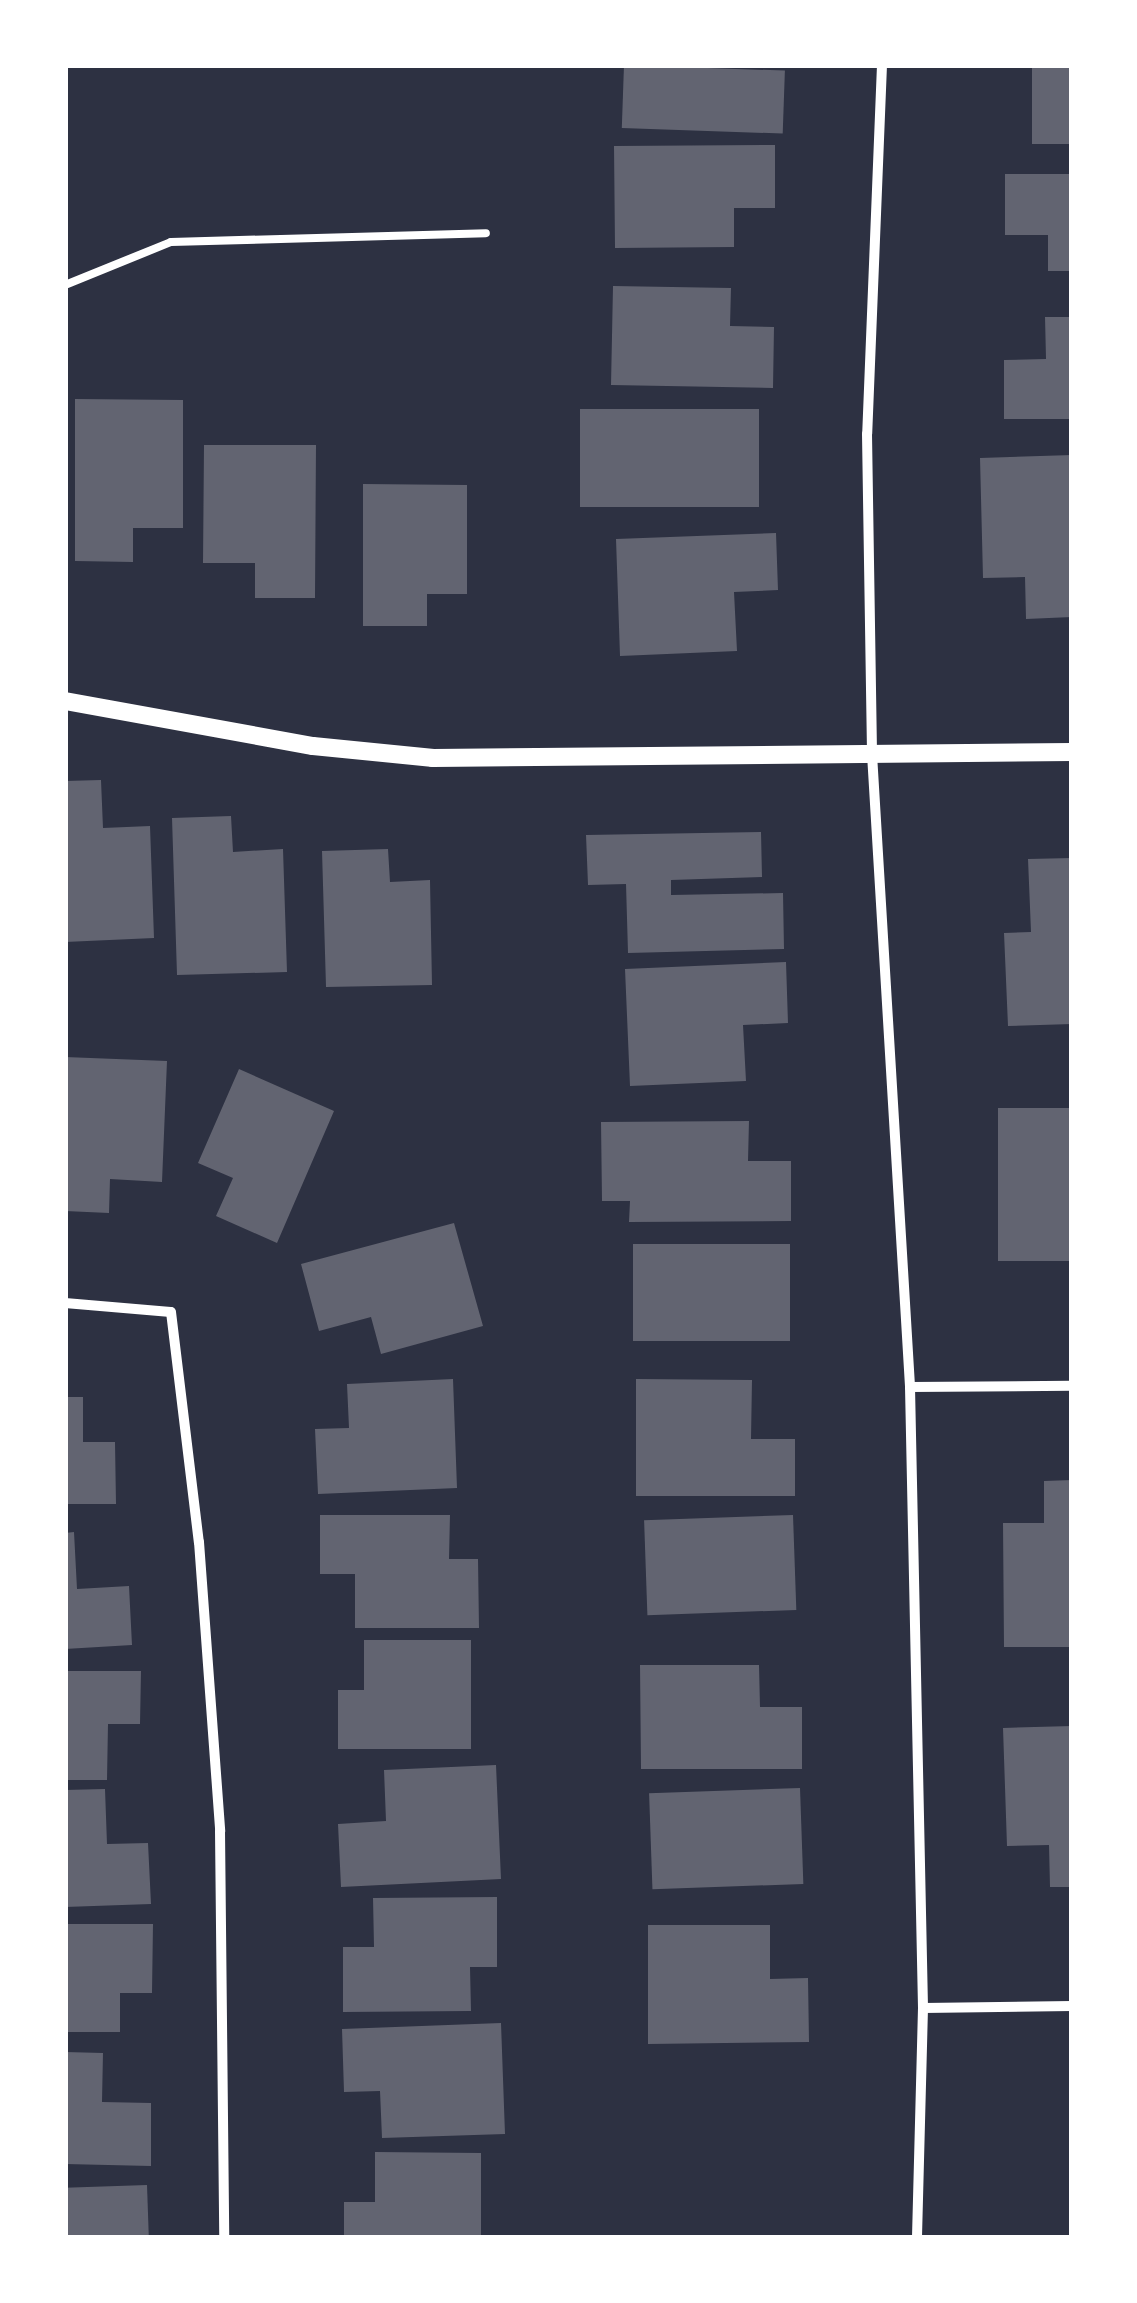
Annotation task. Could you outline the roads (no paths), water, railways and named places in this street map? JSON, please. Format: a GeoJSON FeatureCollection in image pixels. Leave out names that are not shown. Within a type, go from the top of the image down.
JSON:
{"type":"FeatureCollection","features":[{"type":"Feature","properties":{"kind":"street"},"geometry":{"type":"LineString","coordinates":[[882,65],[869,262],[872,754],[910,1387],[923,2008],[917,2238]]}},
{"type":"Feature","properties":{"kind":"street"},"geometry":{"type":"LineString","coordinates":[[65,700],[313,746],[433,758],[1072,752]]}},
{"type":"Feature","properties":{"kind":"street"},"geometry":{"type":"LineString","coordinates":[[65,1303],[171,1312],[200,1542],[220,1831],[224,2238]]}},
{"type":"Feature","properties":{"kind":"street"},"geometry":{"type":"LineString","coordinates":[[910,1387],[1072,1386]]}},
{"type":"Feature","properties":{"kind":"street"},"geometry":{"type":"LineString","coordinates":[[923,2008],[1072,2006]]}},
{"type":"Feature","properties":{"kind":"lane"},"geometry":{"type":"LineString","coordinates":[[65,285],[171,242],[486,232]]}}]}
